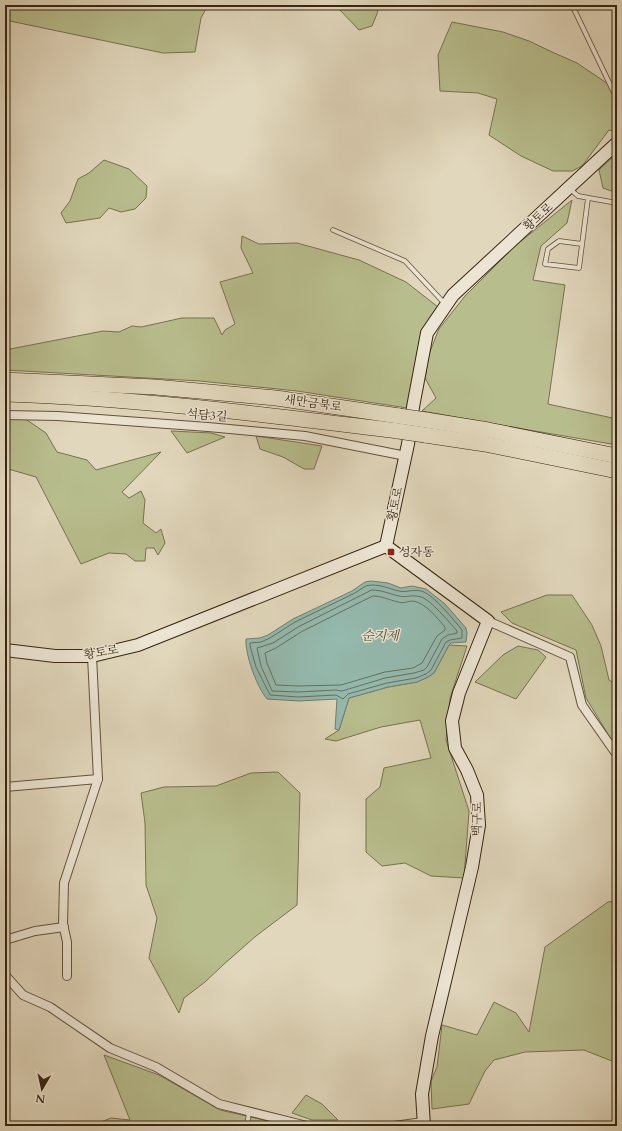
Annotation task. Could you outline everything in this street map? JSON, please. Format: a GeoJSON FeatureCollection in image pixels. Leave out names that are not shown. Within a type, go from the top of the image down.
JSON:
{"type":"FeatureCollection","features":[{"type":"Feature","properties":{"kind":"highway","name":"새만금북로"},"geometry":{"type":"LineString","coordinates":[[5,380],[155,387],[261,396],[488,430],[617,456]]}},
{"type":"Feature","properties":{"kind":"highway","name":"새만금북로"},"geometry":{"type":"LineString","coordinates":[[5,394],[151,403],[276,416],[485,444],[617,471]]}},
{"type":"Feature","properties":{"kind":"main road","name":"황토로"},"geometry":{"type":"LineString","coordinates":[[5,650],[55,656],[92,656],[138,645],[386,546],[406,456],[413,407],[427,333],[453,295],[617,142]]}},
{"type":"Feature","properties":{"kind":"main road"},"geometry":{"type":"LineString","coordinates":[[386,546],[488,621]]}},
{"type":"Feature","properties":{"kind":"main road","name":"백구로"},"geometry":{"type":"LineString","coordinates":[[423,1124],[422,1094],[432,1036],[472,867],[479,825],[477,795],[456,748],[452,721],[459,693],[488,621]]}},
{"type":"Feature","properties":{"kind":"street","name":"석담3길"},"geometry":{"type":"LineString","coordinates":[[5,415],[58,416],[305,436],[406,456]]}},
{"type":"Feature","properties":{"kind":"street"},"geometry":{"type":"LineString","coordinates":[[488,621],[570,657],[582,705],[617,755]]}},
{"type":"Feature","properties":{"kind":"street"},"geometry":{"type":"LineString","coordinates":[[67,976],[67,942],[64,927],[64,884],[98,779],[92,656]]}},
{"type":"Feature","properties":{"kind":"street"},"geometry":{"type":"LineString","coordinates":[[5,787],[98,779]]}},
{"type":"Feature","properties":{"kind":"street"},"geometry":{"type":"LineString","coordinates":[[5,940],[35,931],[64,927]]}},
{"type":"Feature","properties":{"kind":"street"},"geometry":{"type":"LineString","coordinates":[[5,976],[23,995],[50,1007],[110,1048],[156,1067],[219,1104],[312,1126]]}},
{"type":"Feature","properties":{"kind":"street"},"geometry":{"type":"LineString","coordinates":[[394,1126],[423,1124]]}},
{"type":"Feature","properties":{"kind":"lane"},"geometry":{"type":"LineString","coordinates":[[572,5],[617,99]]}},
{"type":"Feature","properties":{"kind":"lane"},"geometry":{"type":"LineString","coordinates":[[569,188],[578,196],[617,202]]}},
{"type":"Feature","properties":{"kind":"lane"},"geometry":{"type":"LineString","coordinates":[[582,244],[559,241],[548,249],[545,264],[579,268],[588,198]]}},
{"type":"Feature","properties":{"kind":"lane"},"geometry":{"type":"LineString","coordinates":[[333,230],[405,261],[446,305]]}},
{"type":"Feature","properties":{"kind":"lane"},"geometry":{"type":"LineString","coordinates":[[246,1126],[249,1112]]}},
{"type":"Feature","properties":{"kind":"green space"},"geometry":{"type":"Polygon","coordinates":[[[5,5],[208,5],[201,18],[195,52],[163,53],[5,20],[5,5]]]}},
{"type":"Feature","properties":{"kind":"green space"},"geometry":{"type":"Polygon","coordinates":[[[317,5],[379,5],[372,26],[359,30],[338,8],[321,8],[317,5]]]}},
{"type":"Feature","properties":{"kind":"green space"},"geometry":{"type":"Polygon","coordinates":[[[452,22],[503,32],[529,41],[577,63],[617,90],[617,132],[609,130],[582,166],[572,171],[553,171],[521,156],[489,135],[497,99],[478,93],[440,91],[438,55],[452,22]]]}},
{"type":"Feature","properties":{"kind":"green space"},"geometry":{"type":"Polygon","coordinates":[[[617,153],[617,193],[603,188],[599,170],[617,153]]]}},
{"type":"Feature","properties":{"kind":"green space"},"geometry":{"type":"Polygon","coordinates":[[[104,160],[129,169],[147,186],[146,198],[135,209],[121,212],[109,208],[100,218],[66,223],[61,213],[70,201],[78,179],[89,173],[104,160]]]}},
{"type":"Feature","properties":{"kind":"green space"},"geometry":{"type":"Polygon","coordinates":[[[572,200],[567,223],[541,246],[533,280],[565,285],[548,404],[617,419],[617,445],[422,411],[436,398],[425,378],[429,354],[439,329],[465,296],[515,246],[572,200]]]}},
{"type":"Feature","properties":{"kind":"green space"},"geometry":{"type":"Polygon","coordinates":[[[242,236],[259,244],[297,243],[359,260],[406,282],[438,307],[420,338],[412,391],[407,408],[297,391],[200,381],[5,370],[5,350],[103,331],[119,332],[132,326],[141,327],[182,318],[214,318],[222,335],[225,330],[235,324],[220,282],[253,273],[241,248],[242,236]]]}},
{"type":"Feature","properties":{"kind":"green space"},"geometry":{"type":"Polygon","coordinates":[[[5,418],[24,418],[46,433],[57,452],[87,460],[96,470],[161,452],[122,492],[129,498],[141,491],[145,500],[143,523],[156,533],[161,529],[165,543],[158,555],[154,548],[146,548],[145,561],[135,561],[126,554],[109,553],[81,564],[36,477],[5,468],[5,418]]]}},
{"type":"Feature","properties":{"kind":"green space"},"geometry":{"type":"Polygon","coordinates":[[[171,431],[211,433],[225,437],[187,453],[171,431]]]}},
{"type":"Feature","properties":{"kind":"green space"},"geometry":{"type":"Polygon","coordinates":[[[256,436],[322,446],[314,469],[304,469],[283,457],[260,449],[256,436]]]}},
{"type":"Feature","properties":{"kind":"green space"},"geometry":{"type":"Polygon","coordinates":[[[547,595],[572,595],[592,625],[601,646],[609,680],[617,685],[617,749],[586,698],[576,650],[512,623],[501,612],[547,595]]]}},
{"type":"Feature","properties":{"kind":"green space"},"geometry":{"type":"Polygon","coordinates":[[[449,645],[467,646],[450,698],[446,740],[469,811],[464,878],[431,876],[405,863],[382,866],[366,852],[366,799],[380,787],[384,768],[431,758],[420,720],[381,727],[336,741],[325,739],[339,730],[349,698],[388,687],[417,682],[428,677],[434,673],[449,645]]]}},
{"type":"Feature","properties":{"kind":"green space"},"geometry":{"type":"Polygon","coordinates":[[[518,646],[538,650],[546,657],[516,699],[475,682],[503,655],[518,646]]]}},
{"type":"Feature","properties":{"kind":"green space"},"geometry":{"type":"Polygon","coordinates":[[[278,772],[300,793],[297,905],[256,936],[205,982],[184,998],[179,1013],[149,958],[157,918],[146,885],[145,823],[141,793],[164,787],[216,786],[251,773],[278,772]]]}},
{"type":"Feature","properties":{"kind":"green space"},"geometry":{"type":"Polygon","coordinates":[[[617,901],[617,1063],[584,1050],[525,1052],[494,1060],[485,1071],[469,1104],[432,1109],[431,1081],[437,1067],[442,1025],[477,1035],[494,1002],[516,1013],[529,1032],[545,947],[608,902],[617,901]]]}},
{"type":"Feature","properties":{"kind":"green space"},"geometry":{"type":"Polygon","coordinates":[[[104,1055],[159,1075],[220,1110],[274,1122],[274,1126],[91,1126],[111,1118],[130,1120],[104,1055]]]}},
{"type":"Feature","properties":{"kind":"green space"},"geometry":{"type":"Polygon","coordinates":[[[306,1095],[322,1104],[338,1120],[312,1120],[292,1113],[306,1095]]]}},
{"type":"Feature","properties":{"kind":"water","name":"순지제"},"geometry":{"type":"Polygon","coordinates":[[[371,581],[388,583],[401,588],[412,586],[426,589],[445,604],[466,628],[466,642],[451,643],[434,673],[428,677],[417,682],[388,687],[349,698],[339,730],[335,729],[337,699],[299,701],[267,699],[259,687],[252,670],[247,653],[246,639],[260,638],[268,635],[293,619],[352,591],[365,582],[371,581]]]}},
{"type":"Feature","properties":{"kind":"place","name":"성자동"},"geometry":{"type":"Point","coordinates":[391,552]}}]}
